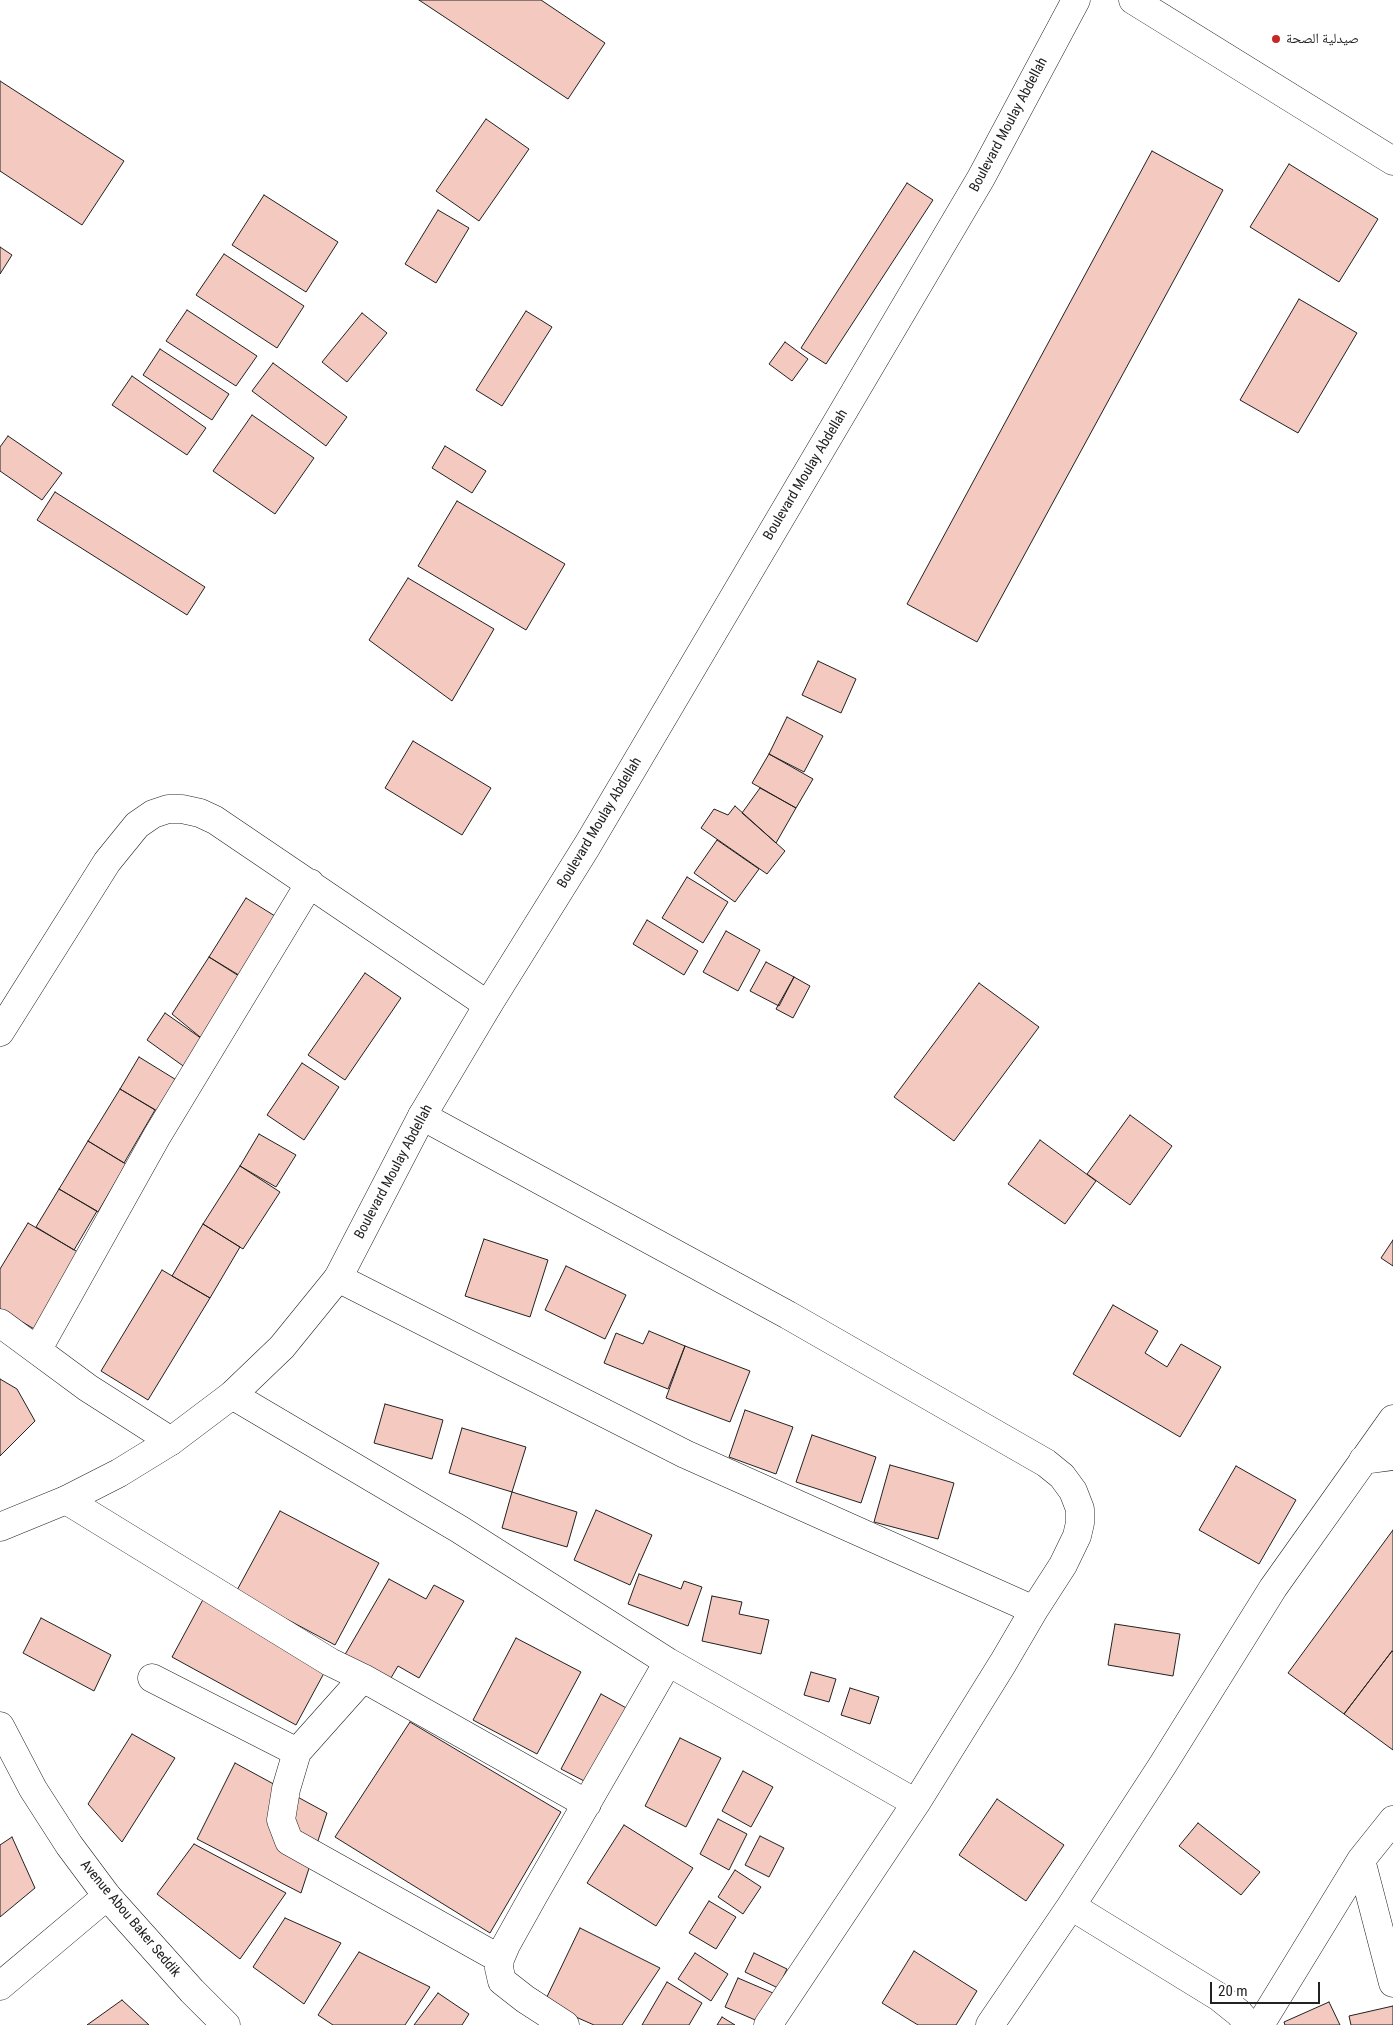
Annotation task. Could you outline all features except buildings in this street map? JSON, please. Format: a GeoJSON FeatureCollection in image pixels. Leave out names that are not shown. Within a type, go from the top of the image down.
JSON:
{"type":"FeatureCollection","features":[{"type":"Feature","properties":{"kind":"street","name":"Boulevard Moulay Abdellah"},"geometry":{"type":"LineString","coordinates":[[0,1527],[66,1500],[118,1473],[171,1441],[232,1395],[282,1347],[338,1278],[422,1116],[488,1005],[592,838],[976,187],[1076,0]]}},
{"type":"Feature","properties":{"kind":"street"},"geometry":{"type":"LineString","coordinates":[[1133,0],[1393,161]]}},
{"type":"Feature","properties":{"kind":"street"},"geometry":{"type":"LineString","coordinates":[[0,1032],[107,862],[138,825],[153,814],[168,809],[182,809],[200,813],[215,820],[488,1005]]}},
{"type":"Feature","properties":{"kind":"street"},"geometry":{"type":"LineString","coordinates":[[38,1349],[158,1136],[310,883]]}},
{"type":"Feature","properties":{"kind":"street"},"geometry":{"type":"LineString","coordinates":[[422,1116],[788,1315],[1046,1462],[1062,1476],[1073,1491],[1080,1509],[1080,1523],[1077,1536],[1063,1565],[1034,1610],[1004,1663],[916,1804],[768,2025]]}},
{"type":"Feature","properties":{"kind":"street"},"geometry":{"type":"LineString","coordinates":[[338,1278],[685,1454],[1034,1610]]}},
{"type":"Feature","properties":{"kind":"street"},"geometry":{"type":"LineString","coordinates":[[0,1323],[38,1349],[88,1388],[171,1441]]}},
{"type":"Feature","properties":{"kind":"street"},"geometry":{"type":"LineString","coordinates":[[232,1395],[459,1530],[668,1662],[916,1804]]}},
{"type":"Feature","properties":{"kind":"street"},"geometry":{"type":"LineString","coordinates":[[990,2025],[1071,1906],[1162,1766],[1273,1588],[1393,1419]]}},
{"type":"Feature","properties":{"kind":"street"},"geometry":{"type":"LineString","coordinates":[[1363,1460],[1393,1456]]}},
{"type":"Feature","properties":{"kind":"street"},"geometry":{"type":"LineString","coordinates":[[66,1500],[330,1662],[363,1678],[587,1804]]}},
{"type":"Feature","properties":{"kind":"street"},"geometry":{"type":"LineString","coordinates":[[565,2025],[525,1999],[502,1981],[499,1968],[500,1959],[510,1938],[668,1662]]}},
{"type":"Feature","properties":{"kind":"street"},"geometry":{"type":"LineString","coordinates":[[152,1678],[297,1752]]}},
{"type":"Feature","properties":{"kind":"street"},"geometry":{"type":"LineString","coordinates":[[363,1678],[297,1752],[286,1789],[281,1820],[289,1841],[500,1959]]}},
{"type":"Feature","properties":{"kind":"street","name":"Avenue Abou Baker Seddik"},"geometry":{"type":"LineString","coordinates":[[0,1726],[33,1789],[68,1845],[107,1896],[192,1991],[226,2025]]}},
{"type":"Feature","properties":{"kind":"street"},"geometry":{"type":"LineString","coordinates":[[1260,2025],[1361,1860],[1393,1820]]}},
{"type":"Feature","properties":{"kind":"street"},"geometry":{"type":"LineString","coordinates":[[1361,1860],[1393,1983]]}},
{"type":"Feature","properties":{"kind":"street"},"geometry":{"type":"LineString","coordinates":[[0,1986],[107,1896]]}},
{"type":"Feature","properties":{"kind":"street"},"geometry":{"type":"LineString","coordinates":[[1071,1906],[1219,1997],[1239,2013],[1249,2025]]}},
{"type":"Feature","properties":{"kind":"place","name":"صيدلية الصحة"},"geometry":{"type":"Point","coordinates":[1276,39]}}]}
